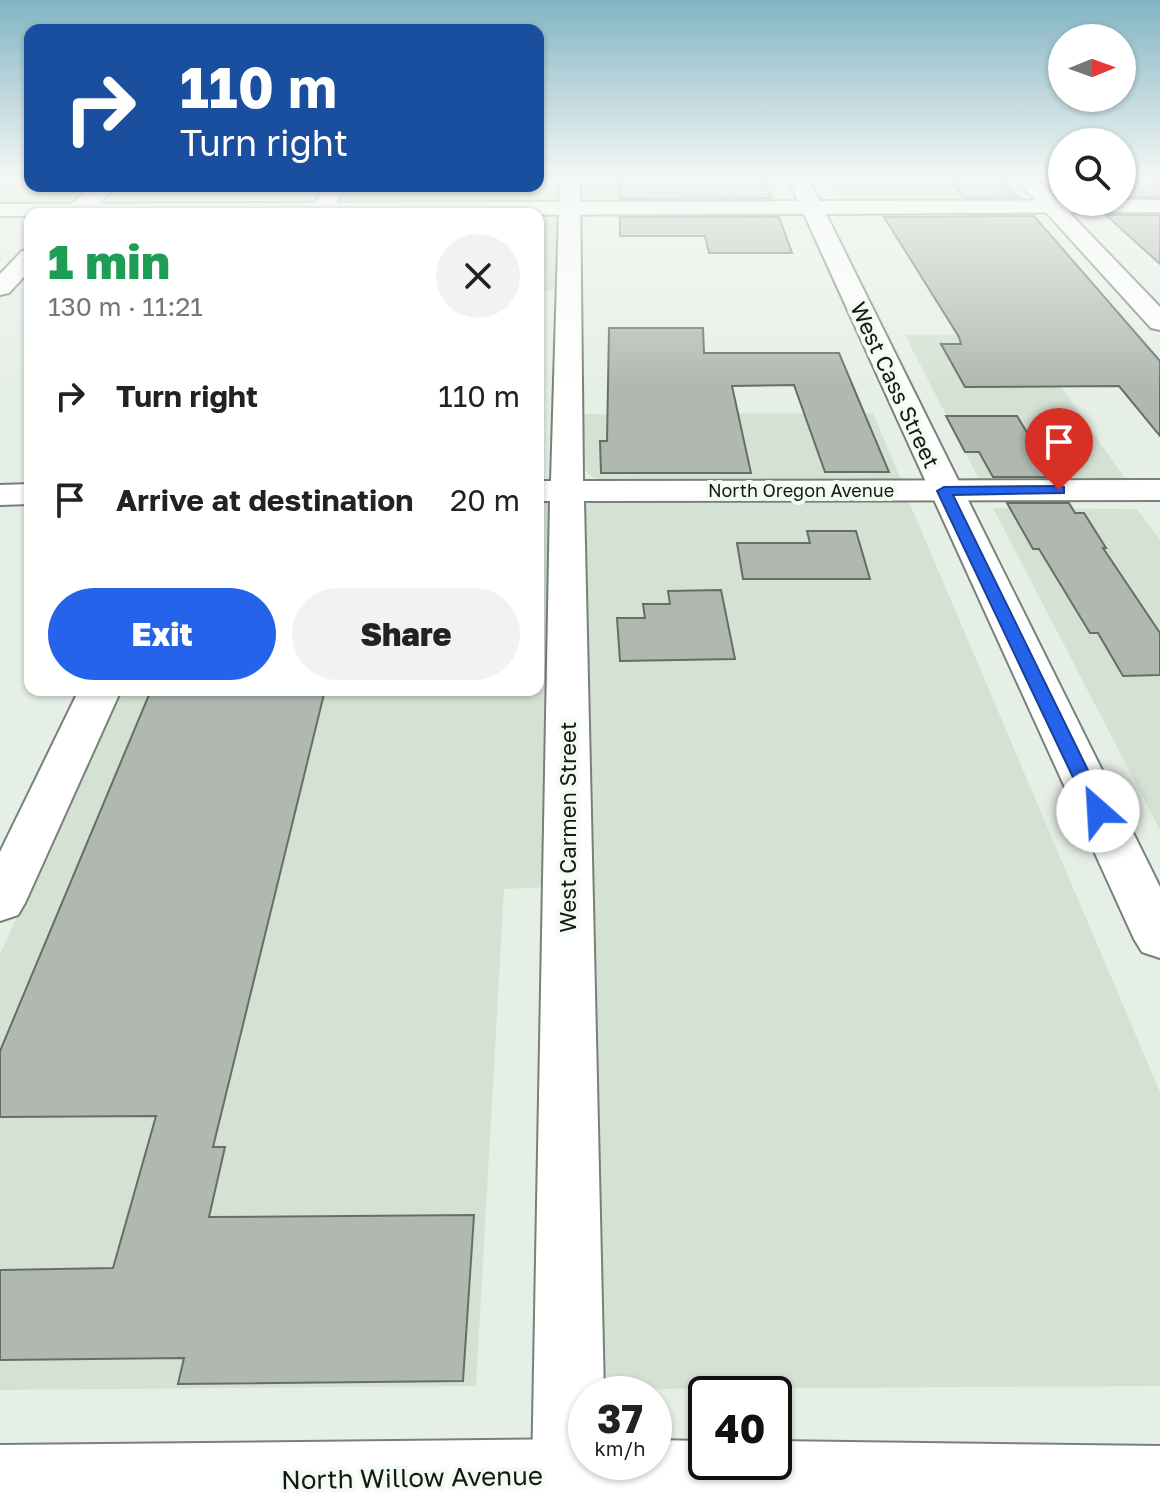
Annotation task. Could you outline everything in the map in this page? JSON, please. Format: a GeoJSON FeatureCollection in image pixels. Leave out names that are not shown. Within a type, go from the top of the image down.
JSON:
{"type":"FeatureCollection","features":[{"type":"Feature","properties":{"kind":"street","name":"West Carmen Street"},"geometry":{"type":"LineString","coordinates":[[567,248],[552,491],[568,1418]]}},
{"type":"Feature","properties":{"kind":"street","name":"West Cass Street"},"geometry":{"type":"LineString","coordinates":[[830,248],[1160,939]]}},
{"type":"Feature","properties":{"kind":"street"},"geometry":{"type":"LineString","coordinates":[[1091,248],[1160,322]]}},
{"type":"Feature","properties":{"kind":"street"},"geometry":{"type":"LineString","coordinates":[[0,288],[24,262]]}},
{"type":"Feature","properties":{"kind":"street","name":"North Oregon Avenue"},"geometry":{"type":"LineString","coordinates":[[552,491],[1160,490]]}},
{"type":"Feature","properties":{"kind":"street"},"geometry":{"type":"LineString","coordinates":[[0,495],[24,494]]}},
{"type":"Feature","properties":{"kind":"street"},"geometry":{"type":"LineString","coordinates":[[0,903],[97,696]]}},
{"type":"Feature","properties":{"kind":"street","name":"North Willow Avenue"},"geometry":{"type":"LineString","coordinates":[[0,1482],[360,1492],[568,1476]]}},
{"type":"Feature","properties":{"kind":"street","name":"North Willow Avenue"},"geometry":{"type":"LineString","coordinates":[[672,1477],[1160,1483]]}},
{"type":"Feature","properties":{"kind":"shaded area"},"geometry":{"type":"Polygon","coordinates":[[[544,248],[559,248],[557,291],[544,291],[544,248]]]}},
{"type":"Feature","properties":{"kind":"shaded area"},"geometry":{"type":"Polygon","coordinates":[[[1024,334],[1127,481],[981,483],[905,335],[1024,334]]]}},
{"type":"Feature","properties":{"kind":"shaded area"},"geometry":{"type":"Polygon","coordinates":[[[873,413],[901,480],[604,482],[592,477],[581,466],[582,414],[873,413]]]}},
{"type":"Feature","properties":{"kind":"shaded area"},"geometry":{"type":"Polygon","coordinates":[[[907,497],[1160,1092],[1160,1386],[792,1388],[792,1376],[688,1376],[688,1389],[672,1389],[672,1376],[605,1376],[597,1350],[581,508],[592,498],[907,497]]]}},
{"type":"Feature","properties":{"kind":"shaded area"},"geometry":{"type":"Polygon","coordinates":[[[544,501],[551,503],[552,887],[504,889],[476,1386],[0,1390],[0,954],[117,696],[544,696],[544,501]]]}},
{"type":"Feature","properties":{"kind":"shaded area"},"geometry":{"type":"Polygon","coordinates":[[[993,508],[1137,509],[1160,540],[1160,830],[993,508]]]}},
{"type":"Feature","properties":{"kind":"building"},"geometry":{"type":"Polygon","coordinates":[[[708,248],[790,248],[792,253],[709,253],[708,248]]]}},
{"type":"Feature","properties":{"kind":"building"},"geometry":{"type":"Polygon","coordinates":[[[904,248],[1062,248],[1160,361],[1160,436],[1119,386],[965,387],[941,344],[961,344],[904,248]]]}},
{"type":"Feature","properties":{"kind":"building"},"geometry":{"type":"Polygon","coordinates":[[[1143,248],[1160,248],[1160,264],[1143,248]]]}},
{"type":"Feature","properties":{"kind":"building"},"geometry":{"type":"Polygon","coordinates":[[[609,328],[703,328],[704,353],[839,353],[889,472],[825,472],[794,385],[732,386],[751,473],[601,473],[600,441],[607,441],[609,328]]]}},
{"type":"Feature","properties":{"kind":"building"},"geometry":{"type":"Polygon","coordinates":[[[946,416],[1017,416],[1054,477],[993,477],[979,452],[965,452],[946,416]]]}},
{"type":"Feature","properties":{"kind":"building"},"geometry":{"type":"Polygon","coordinates":[[[1007,503],[1069,503],[1075,513],[1084,513],[1106,548],[1103,548],[1160,633],[1160,675],[1123,676],[1098,633],[1090,633],[1039,549],[1033,549],[1007,503]]]}},
{"type":"Feature","properties":{"kind":"building"},"geometry":{"type":"Polygon","coordinates":[[[807,531],[856,531],[870,579],[743,579],[737,543],[810,543],[807,531]]]}},
{"type":"Feature","properties":{"kind":"building"},"geometry":{"type":"Polygon","coordinates":[[[721,590],[735,659],[620,661],[617,618],[645,618],[643,604],[670,604],[668,591],[721,590]]]}},
{"type":"Feature","properties":{"kind":"building"},"geometry":{"type":"Polygon","coordinates":[[[148,696],[324,696],[213,1147],[225,1147],[209,1217],[474,1215],[463,1381],[178,1384],[184,1358],[0,1360],[0,1270],[113,1268],[156,1116],[0,1117],[0,1051],[148,696]]]}},
{"type":"Feature","properties":{"kind":"route"},"geometry":{"type":"LineString","coordinates":[[1059,490],[944,491],[1098,811]]}}]}
